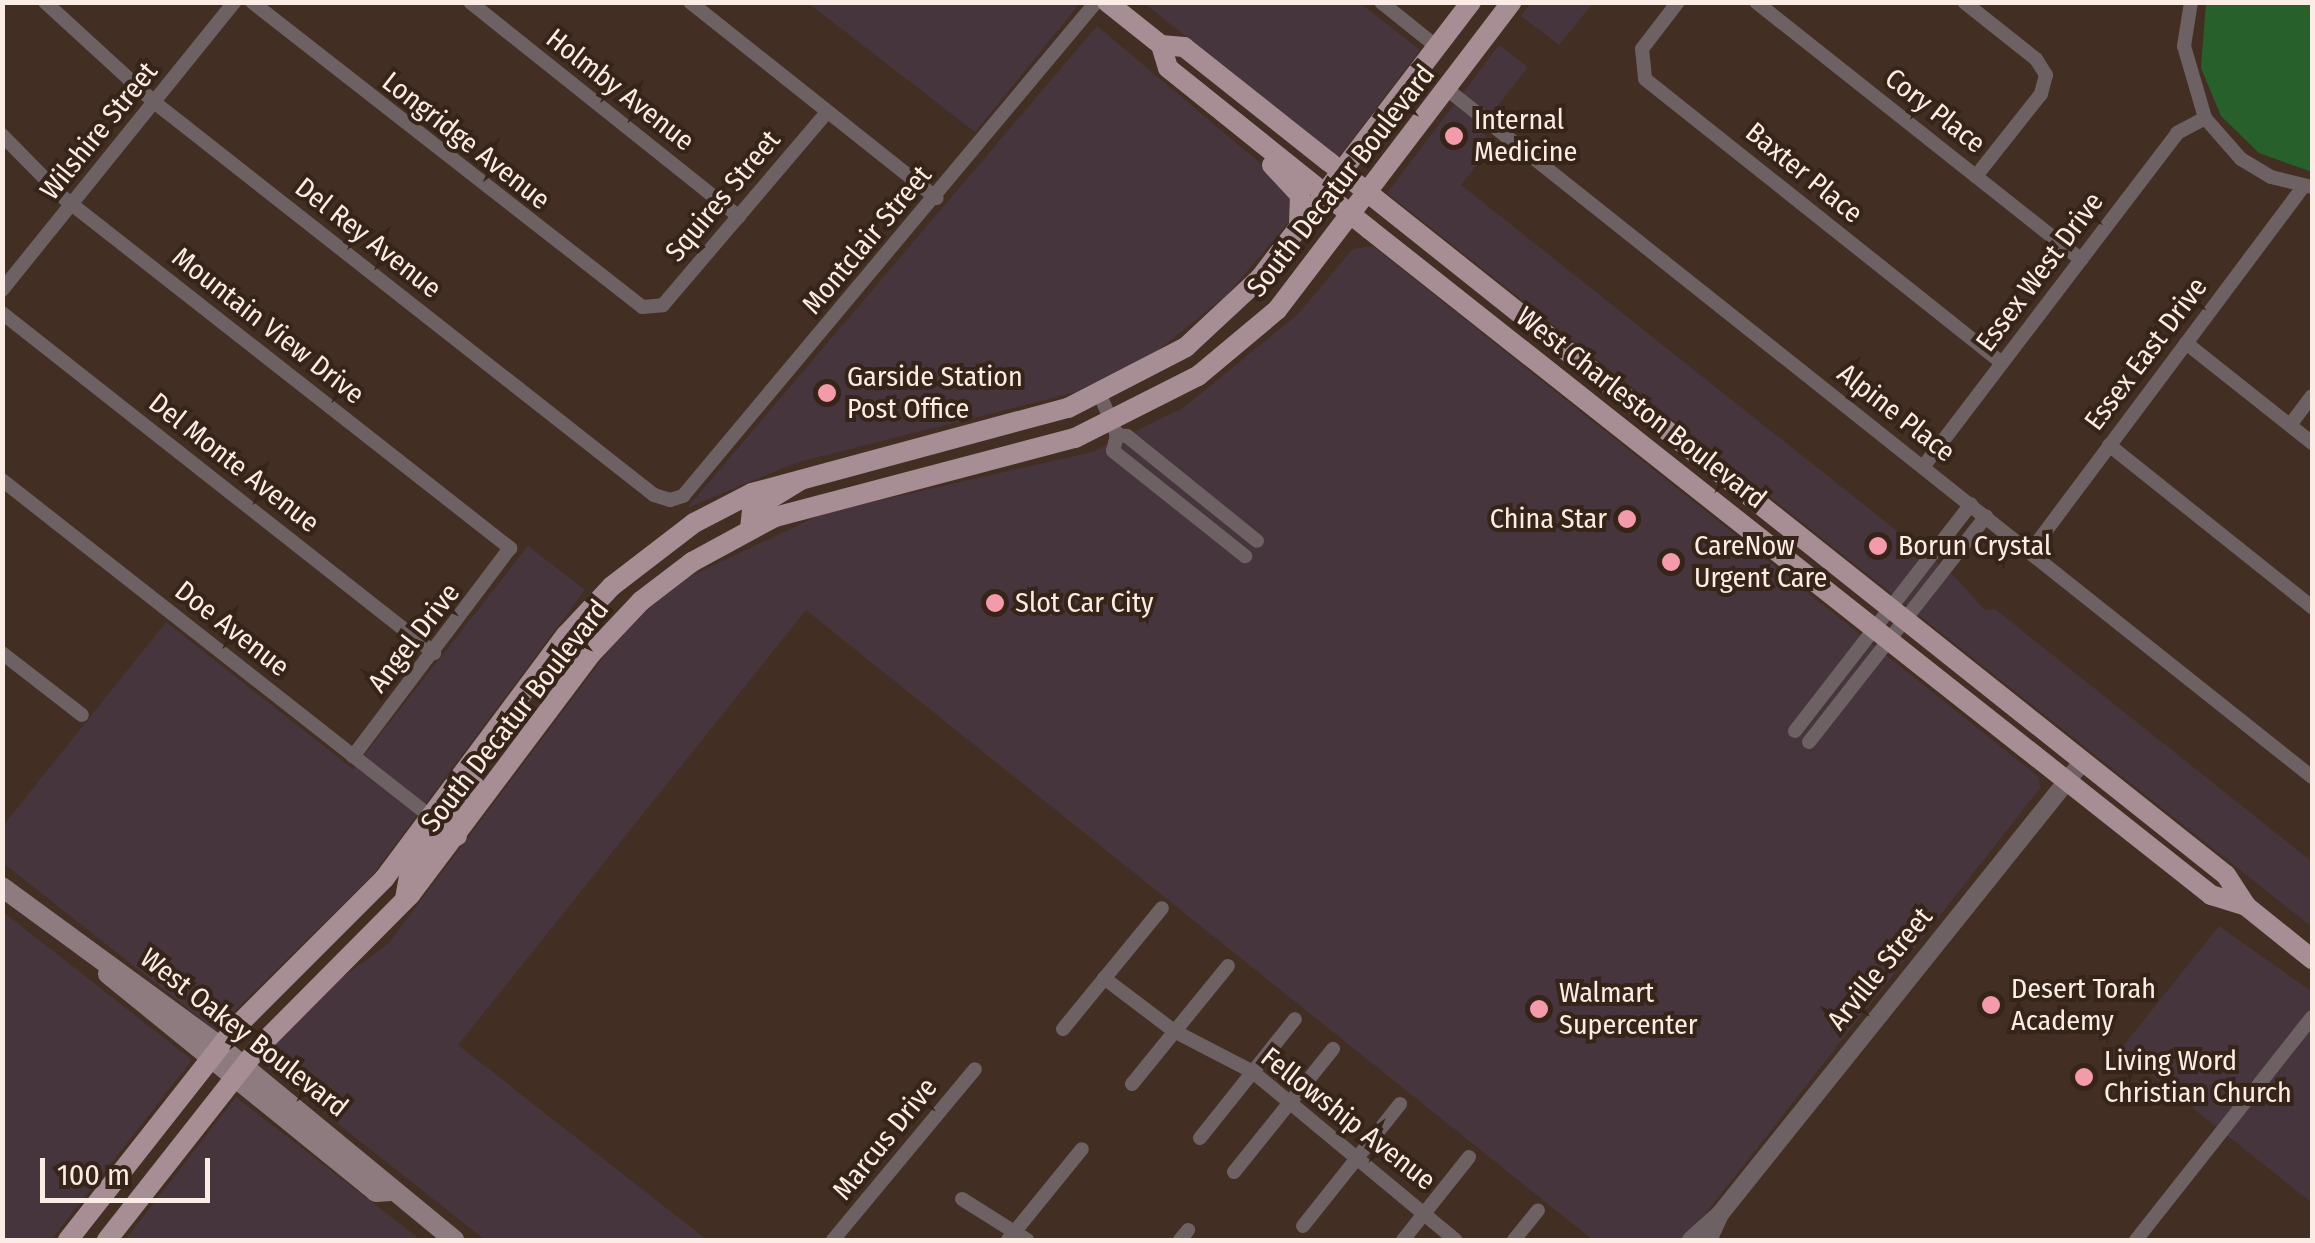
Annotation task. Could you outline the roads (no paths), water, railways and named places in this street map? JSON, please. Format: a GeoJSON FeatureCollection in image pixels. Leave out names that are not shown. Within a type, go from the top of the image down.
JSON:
{"type":"FeatureCollection","features":[{"type":"Feature","properties":{"kind":"main road","name":"West Charleston Boulevard"},"geometry":{"type":"LineString","coordinates":[[1107,2],[1161,45],[1184,47],[1622,394],[1730,480],[2067,780],[2211,894],[2246,906]]}},
{"type":"Feature","properties":{"kind":"main road","name":"South Decatur Boulevard"},"geometry":{"type":"LineString","coordinates":[[68,1240],[214,1053],[384,879],[566,635],[628,572],[712,513],[810,472],[1100,395],[1208,330],[1298,231],[1471,2]]}},
{"type":"Feature","properties":{"kind":"main road","name":"South Decatur Boulevard"},"geometry":{"type":"LineString","coordinates":[[107,1240],[238,1072],[404,901],[616,626],[674,574],[750,529],[829,499],[1115,430],[1190,382],[1251,336],[1370,194],[1512,2]]}},
{"type":"Feature","properties":{"kind":"main road","name":"West Charleston Boulevard"},"geometry":{"type":"LineString","coordinates":[[1161,45],[1168,68],[1352,216],[1623,428],[2083,761],[2226,874],[2246,906],[2312,959]]}},
{"type":"Feature","properties":{"kind":"main road"},"geometry":{"type":"LineString","coordinates":[[1257,139],[1300,195],[1298,231]]}},
{"type":"Feature","properties":{"kind":"main road"},"geometry":{"type":"LineString","coordinates":[[1540,363],[1600,394],[1622,394]]}},
{"type":"Feature","properties":{"kind":"main road"},"geometry":{"type":"LineString","coordinates":[[1623,428],[1640,427],[1730,480]]}},
{"type":"Feature","properties":{"kind":"main road"},"geometry":{"type":"LineString","coordinates":[[750,529],[752,510],[782,497],[810,472]]}},
{"type":"Feature","properties":{"kind":"main road"},"geometry":{"type":"LineString","coordinates":[[456,836],[450,818],[472,786],[484,747]]}},
{"type":"Feature","properties":{"kind":"main road"},"geometry":{"type":"LineString","coordinates":[[404,901],[410,871],[438,830],[431,817]]}},
{"type":"Feature","properties":{"kind":"main road","name":"West Oakey Boulevard"},"geometry":{"type":"LineString","coordinates":[[2,886],[238,1072],[385,1177],[391,1191],[454,1240]]}},
{"type":"Feature","properties":{"kind":"street","name":"Del Rey Avenue"},"geometry":{"type":"LineString","coordinates":[[45,2],[154,102],[654,495],[670,500]]}},
{"type":"Feature","properties":{"kind":"street","name":"Wilshire Street"},"geometry":{"type":"LineString","coordinates":[[2,290],[234,2]]}},
{"type":"Feature","properties":{"kind":"street","name":"Longridge Avenue"},"geometry":{"type":"LineString","coordinates":[[252,2],[628,302],[654,308]]}},
{"type":"Feature","properties":{"kind":"street","name":"Holmby Avenue"},"geometry":{"type":"LineString","coordinates":[[470,2],[739,217]]}},
{"type":"Feature","properties":{"kind":"street"},"geometry":{"type":"LineString","coordinates":[[690,2],[936,198]]}},
{"type":"Feature","properties":{"kind":"street","name":"Montclair Street"},"geometry":{"type":"LineString","coordinates":[[670,500],[683,496],[1096,2]]}},
{"type":"Feature","properties":{"kind":"street"},"geometry":{"type":"LineString","coordinates":[[1382,2],[1437,47]]}},
{"type":"Feature","properties":{"kind":"street","name":"Baxter Place"},"geometry":{"type":"LineString","coordinates":[[1678,2],[1642,49],[1645,79],[2002,363]]}},
{"type":"Feature","properties":{"kind":"street","name":"Cory Place"},"geometry":{"type":"LineString","coordinates":[[1756,2],[2082,260]]}},
{"type":"Feature","properties":{"kind":"street"},"geometry":{"type":"LineString","coordinates":[[1964,2],[2036,60],[2046,76],[2041,94],[1976,176]]}},
{"type":"Feature","properties":{"kind":"street"},"geometry":{"type":"LineString","coordinates":[[2172,2],[2189,8],[2188,77],[2205,118],[2241,159],[2308,187]]}},
{"type":"Feature","properties":{"kind":"street","name":"Alpine Place"},"geometry":{"type":"LineString","coordinates":[[1448,90],[2312,777]]}},
{"type":"Feature","properties":{"kind":"street","name":"Squires Street"},"geometry":{"type":"LineString","coordinates":[[654,308],[739,217],[827,112]]}},
{"type":"Feature","properties":{"kind":"street","name":"Essex West Drive"},"geometry":{"type":"LineString","coordinates":[[1924,467],[2177,133],[2205,118]]}},
{"type":"Feature","properties":{"kind":"street","name":"Mountain View Drive"},"geometry":{"type":"LineString","coordinates":[[2,135],[72,204],[510,548]]}},
{"type":"Feature","properties":{"kind":"street","name":"Essex East Drive"},"geometry":{"type":"LineString","coordinates":[[2030,552],[2308,187]]}},
{"type":"Feature","properties":{"kind":"street","name":"Del Monte Avenue"},"geometry":{"type":"LineString","coordinates":[[2,313],[434,653]]}},
{"type":"Feature","properties":{"kind":"street"},"geometry":{"type":"LineString","coordinates":[[2186,343],[2312,443]]}},
{"type":"Feature","properties":{"kind":"street"},"geometry":{"type":"LineString","coordinates":[[1100,395],[1115,430],[1112,451],[1244,556]]}},
{"type":"Feature","properties":{"kind":"street"},"geometry":{"type":"LineString","coordinates":[[2290,425],[2312,396]]}},
{"type":"Feature","properties":{"kind":"street"},"geometry":{"type":"LineString","coordinates":[[1115,430],[1257,541]]}},
{"type":"Feature","properties":{"kind":"street"},"geometry":{"type":"LineString","coordinates":[[2109,445],[2312,607]]}},
{"type":"Feature","properties":{"kind":"street","name":"Doe Avenue"},"geometry":{"type":"LineString","coordinates":[[2,480],[431,817]]}},
{"type":"Feature","properties":{"kind":"street"},"geometry":{"type":"LineString","coordinates":[[1808,742],[1971,504]]}},
{"type":"Feature","properties":{"kind":"street"},"geometry":{"type":"LineString","coordinates":[[1795,731],[1986,516]]}},
{"type":"Feature","properties":{"kind":"street","name":"Angel Drive"},"geometry":{"type":"LineString","coordinates":[[353,756],[510,548]]}},
{"type":"Feature","properties":{"kind":"street"},"geometry":{"type":"LineString","coordinates":[[2,653],[82,716]]}},
{"type":"Feature","properties":{"kind":"street","name":"Arville Street"},"geometry":{"type":"LineString","coordinates":[[1691,1240],[1720,1214],[2083,761]]}},
{"type":"Feature","properties":{"kind":"street"},"geometry":{"type":"LineString","coordinates":[[1063,1030],[1162,908]]}},
{"type":"Feature","properties":{"kind":"street"},"geometry":{"type":"LineString","coordinates":[[1132,1084],[1228,966]]}},
{"type":"Feature","properties":{"kind":"street","name":"Fellowship Avenue"},"geometry":{"type":"LineString","coordinates":[[1104,978],[1174,1031],[1254,1072],[1455,1240]]}},
{"type":"Feature","properties":{"kind":"street"},"geometry":{"type":"LineString","coordinates":[[2136,1240],[2312,1016]]}},
{"type":"Feature","properties":{"kind":"street"},"geometry":{"type":"LineString","coordinates":[[1200,1138],[1295,1019]]}},
{"type":"Feature","properties":{"kind":"street"},"geometry":{"type":"LineString","coordinates":[[1234,1172],[1333,1049]]}},
{"type":"Feature","properties":{"kind":"street","name":"Marcus Drive"},"geometry":{"type":"LineString","coordinates":[[833,1240],[975,1069]]}},
{"type":"Feature","properties":{"kind":"street"},"geometry":{"type":"LineString","coordinates":[[1303,1226],[1400,1104]]}},
{"type":"Feature","properties":{"kind":"street"},"geometry":{"type":"LineString","coordinates":[[962,1199],[1016,1237],[1082,1149]]}},
{"type":"Feature","properties":{"kind":"street"},"geometry":{"type":"LineString","coordinates":[[1403,1240],[1469,1157]]}},
{"type":"Feature","properties":{"kind":"street"},"geometry":{"type":"LineString","coordinates":[[1514,1240],[1538,1210]]}},
{"type":"Feature","properties":{"kind":"street","name":"Arville Street"},"geometry":{"type":"LineString","coordinates":[[1708,1240],[1720,1214]]}},
{"type":"Feature","properties":{"kind":"place","name":"Internal Medicine"},"geometry":{"type":"Point","coordinates":[1454,136]}},
{"type":"Feature","properties":{"kind":"place","name":"Garside Station Post Office"},"geometry":{"type":"Point","coordinates":[827,393]}},
{"type":"Feature","properties":{"kind":"place","name":"China Star"},"geometry":{"type":"Point","coordinates":[1627,519]}},
{"type":"Feature","properties":{"kind":"place","name":"Borun Crystal"},"geometry":{"type":"Point","coordinates":[1878,546]}},
{"type":"Feature","properties":{"kind":"place","name":"CareNow Urgent Care"},"geometry":{"type":"Point","coordinates":[1671,562]}},
{"type":"Feature","properties":{"kind":"place","name":"Slot Car City"},"geometry":{"type":"Point","coordinates":[995,603]}},
{"type":"Feature","properties":{"kind":"place","name":"Desert Torah Academy"},"geometry":{"type":"Point","coordinates":[1991,1005]}},
{"type":"Feature","properties":{"kind":"place","name":"Walmart Supercenter"},"geometry":{"type":"Point","coordinates":[1539,1009]}},
{"type":"Feature","properties":{"kind":"place","name":"Living Word Christian Church"},"geometry":{"type":"Point","coordinates":[2084,1077]}}]}
